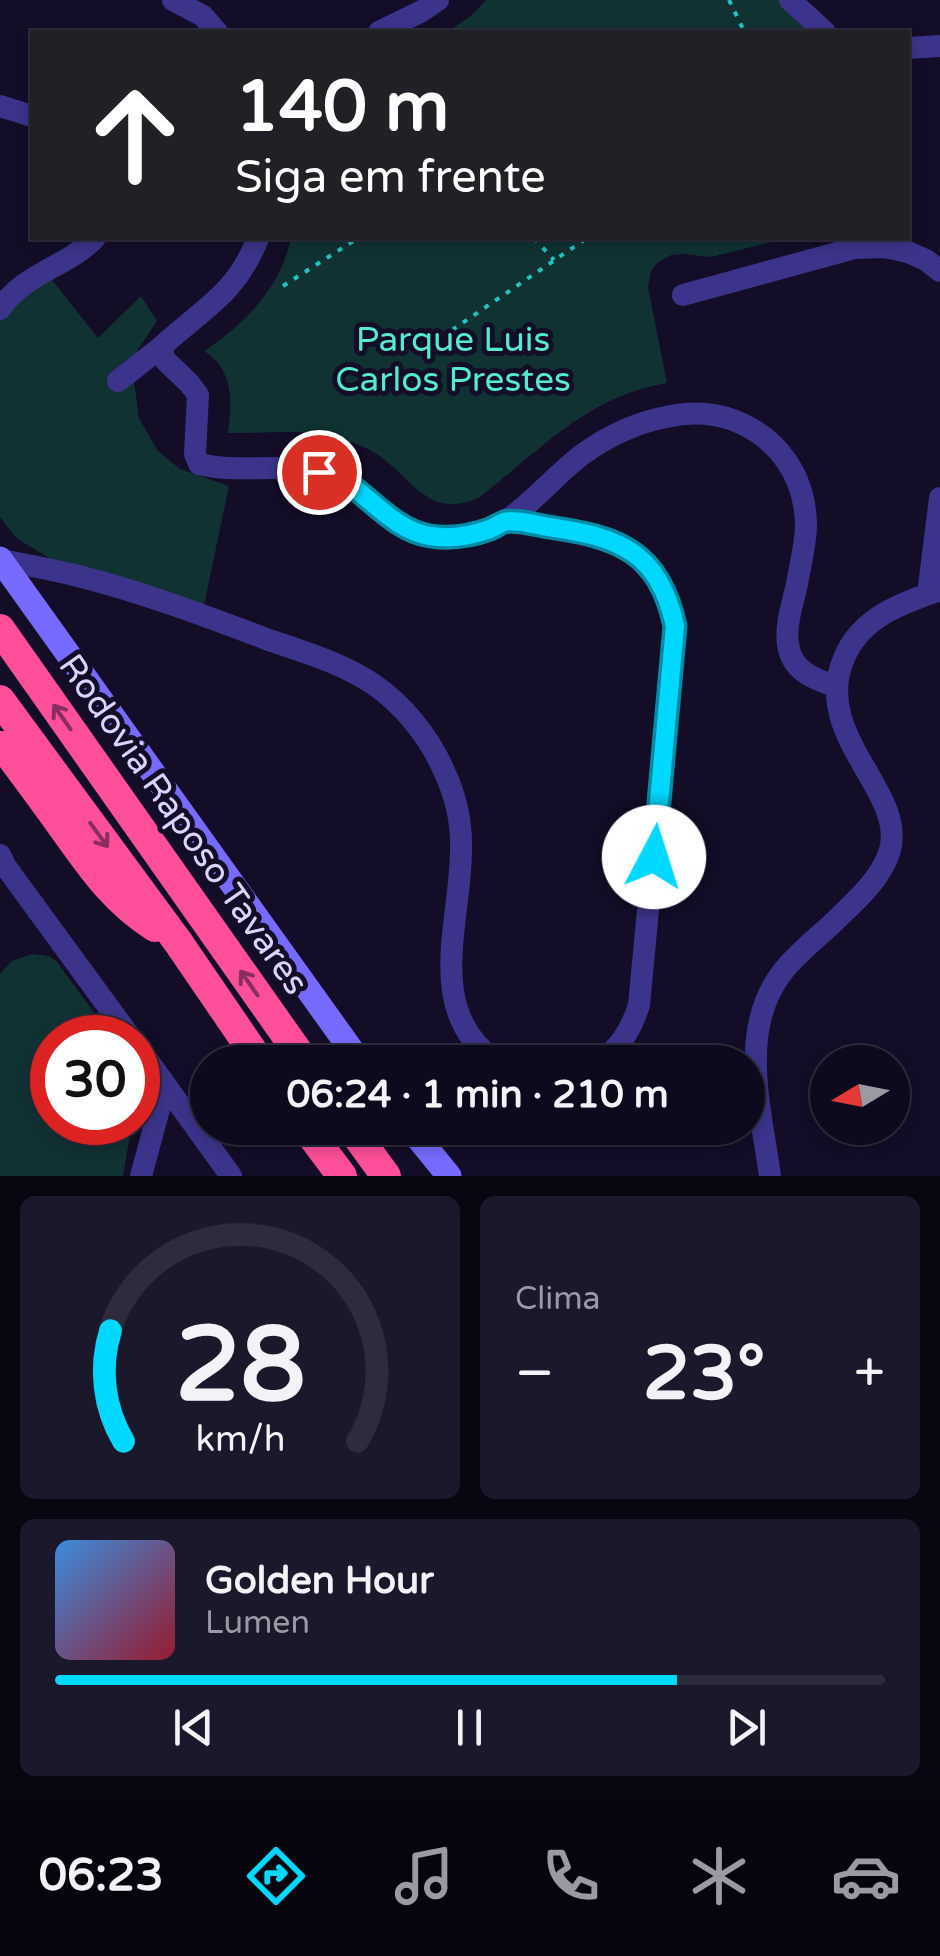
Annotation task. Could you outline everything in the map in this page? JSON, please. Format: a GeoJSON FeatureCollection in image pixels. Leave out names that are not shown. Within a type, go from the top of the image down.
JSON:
{"type":"FeatureCollection","features":[{"type":"Feature","properties":{"kind":"highway","name":"Rodovia Raposo Tavares"},"geometry":{"type":"LineString","coordinates":[[0,629],[293,1045]]}},
{"type":"Feature","properties":{"kind":"highway","name":"Rodovia Raposo Tavares"},"geometry":{"type":"LineString","coordinates":[[0,700],[178,942],[248,1045]]}},
{"type":"Feature","properties":{"kind":"highway"},"geometry":{"type":"LineString","coordinates":[[1,745],[105,886],[131,911],[178,942]]}},
{"type":"Feature","properties":{"kind":"highway"},"geometry":{"type":"LineString","coordinates":[[319,1145],[342,1176]]}},
{"type":"Feature","properties":{"kind":"highway"},"geometry":{"type":"LineString","coordinates":[[363,1145],[386,1176]]}},
{"type":"Feature","properties":{"kind":"main road"},"geometry":{"type":"LineString","coordinates":[[0,560],[348,1045]]}},
{"type":"Feature","properties":{"kind":"main road"},"geometry":{"type":"LineString","coordinates":[[424,1145],[449,1176]]}},
{"type":"Feature","properties":{"kind":"street"},"geometry":{"type":"LineString","coordinates":[[174,0],[203,16],[214,30]]}},
{"type":"Feature","properties":{"kind":"street"},"geometry":{"type":"LineString","coordinates":[[383,30],[438,0]]}},
{"type":"Feature","properties":{"kind":"street"},"geometry":{"type":"LineString","coordinates":[[793,1],[824,30]]}},
{"type":"Feature","properties":{"kind":"street"},"geometry":{"type":"LineString","coordinates":[[910,48],[940,46]]}},
{"type":"Feature","properties":{"kind":"street"},"geometry":{"type":"LineString","coordinates":[[0,106],[30,115]]}},
{"type":"Feature","properties":{"kind":"street"},"geometry":{"type":"LineString","coordinates":[[0,310],[24,284],[93,240]]}},
{"type":"Feature","properties":{"kind":"street"},"geometry":{"type":"LineString","coordinates":[[118,380],[224,294],[240,274],[257,240]]}},
{"type":"Feature","properties":{"kind":"street"},"geometry":{"type":"LineString","coordinates":[[683,294],[855,248],[885,247],[908,252],[940,271]]}},
{"type":"Feature","properties":{"kind":"street"},"geometry":{"type":"LineString","coordinates":[[160,348],[166,362],[198,395],[195,454],[199,464],[319,472],[354,488],[408,530],[429,536],[471,536],[506,521],[582,455],[617,432],[652,420],[683,413],[708,414],[730,418],[752,429],[787,459],[804,503],[805,540],[788,629],[791,655],[799,669],[812,679],[835,686]]}},
{"type":"Feature","properties":{"kind":"street"},"geometry":{"type":"LineString","coordinates":[[770,1176],[755,1057],[767,998],[784,970],[867,889],[891,848],[886,810],[837,704],[838,671],[860,631],[896,605],[934,592],[940,498]]}},
{"type":"Feature","properties":{"kind":"street"},"geometry":{"type":"LineString","coordinates":[[506,521],[588,532],[631,551],[662,586],[675,626],[639,1005],[620,1045]]}},
{"type":"Feature","properties":{"kind":"street"},"geometry":{"type":"LineString","coordinates":[[0,560],[85,578],[216,620],[341,666],[374,684],[401,707],[428,740],[454,796],[461,851],[452,993],[456,1013],[476,1045]]}},
{"type":"Feature","properties":{"kind":"street"},"geometry":{"type":"LineString","coordinates":[[2,870],[113,1015]]}},
{"type":"Feature","properties":{"kind":"street"},"geometry":{"type":"LineString","coordinates":[[160,1080],[231,1176]]}},
{"type":"Feature","properties":{"kind":"street"},"geometry":{"type":"LineString","coordinates":[[141,1176],[165,1087]]}},
{"type":"Feature","properties":{"kind":"path"},"geometry":{"type":"LineString","coordinates":[[729,0],[746,30]]}},
{"type":"Feature","properties":{"kind":"path"},"geometry":{"type":"LineString","coordinates":[[283,286],[355,240]]}},
{"type":"Feature","properties":{"kind":"path"},"geometry":{"type":"LineString","coordinates":[[536,240],[554,260]]}},
{"type":"Feature","properties":{"kind":"path"},"geometry":{"type":"LineString","coordinates":[[420,352],[583,240]]}},
{"type":"Feature","properties":{"kind":"green space"},"geometry":{"type":"Polygon","coordinates":[[[486,0],[792,0],[823,30],[450,30],[486,0]]]}},
{"type":"Feature","properties":{"kind":"green space","name":"Parque Luis Carlos Prestes"},"geometry":{"type":"Polygon","coordinates":[[[290,240],[781,240],[711,257],[671,255],[657,263],[648,287],[667,383],[639,390],[589,412],[480,497],[448,504],[424,495],[381,457],[349,441],[311,433],[228,433],[229,387],[221,367],[204,351],[259,303],[286,256],[290,240]]]}},
{"type":"Feature","properties":{"kind":"green space"},"geometry":{"type":"Polygon","coordinates":[[[49,276],[98,338],[141,296],[157,321],[131,360],[139,418],[157,450],[180,469],[229,486],[203,610],[116,587],[49,558],[16,538],[0,517],[1,316],[49,276]]]}},
{"type":"Feature","properties":{"kind":"green space"},"geometry":{"type":"Polygon","coordinates":[[[32,954],[49,956],[96,1015],[30,1015],[30,1145],[128,1145],[123,1176],[0,1176],[0,974],[12,961],[32,954]]]}},
{"type":"Feature","properties":{"kind":"route"},"geometry":{"type":"LineString","coordinates":[[319,472],[354,488],[408,530],[429,536],[471,536],[506,521],[588,532],[613,540],[647,565],[662,586],[675,626],[654,857]]}}]}
